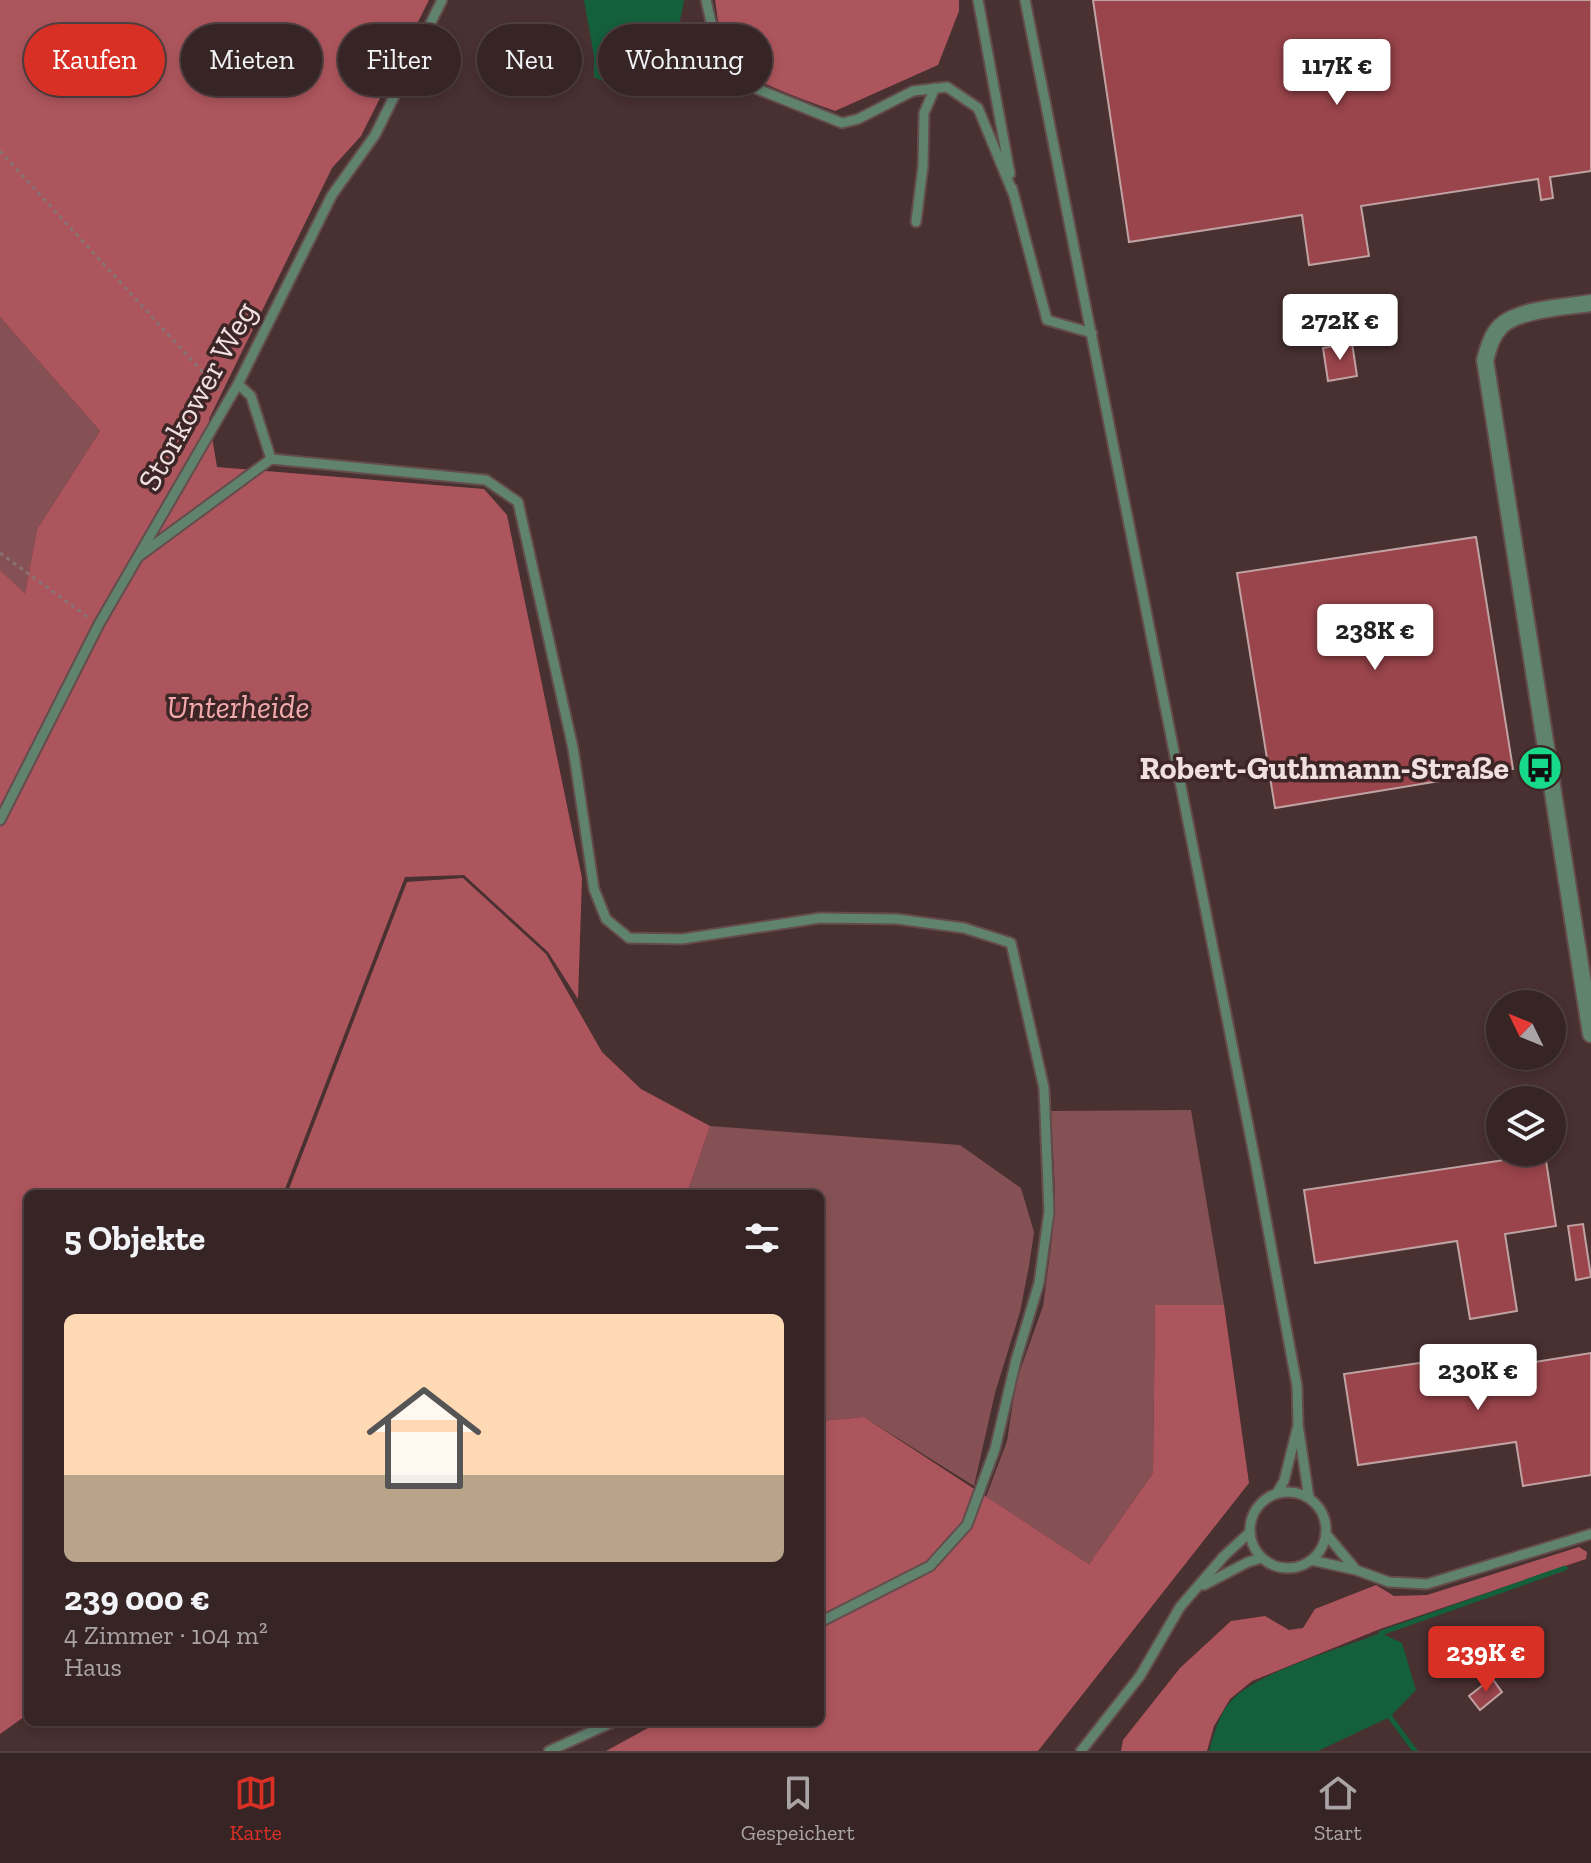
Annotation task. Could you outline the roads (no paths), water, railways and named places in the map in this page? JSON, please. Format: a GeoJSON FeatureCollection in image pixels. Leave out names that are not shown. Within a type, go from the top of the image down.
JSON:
{"type":"FeatureCollection","features":[{"type":"Feature","properties":{"kind":"street"},"geometry":{"type":"LineString","coordinates":[[1591,303],[1520,315],[1502,324],[1491,339],[1485,360],[1591,1034]]}},
{"type":"Feature","properties":{"kind":"lane","name":"Storkower Weg"},"geometry":{"type":"LineString","coordinates":[[0,820],[99,624],[238,384],[332,195],[375,135],[442,0]]}},
{"type":"Feature","properties":{"kind":"lane"},"geometry":{"type":"LineString","coordinates":[[706,0],[720,62],[745,84],[842,123],[858,119],[913,91],[947,87],[978,108],[1013,193]]}},
{"type":"Feature","properties":{"kind":"lane"},"geometry":{"type":"LineString","coordinates":[[978,0],[1013,193],[1047,320],[1092,333]]}},
{"type":"Feature","properties":{"kind":"lane"},"geometry":{"type":"LineString","coordinates":[[1025,0],[1258,1180],[1297,1386],[1298,1425],[1309,1498]]}},
{"type":"Feature","properties":{"kind":"lane"},"geometry":{"type":"LineString","coordinates":[[916,222],[923,166],[924,113],[935,88]]}},
{"type":"Feature","properties":{"kind":"lane"},"geometry":{"type":"LineString","coordinates":[[238,384],[251,396],[271,459]]}},
{"type":"Feature","properties":{"kind":"lane"},"geometry":{"type":"LineString","coordinates":[[136,558],[271,459],[486,480],[518,502],[573,748],[594,889],[606,919],[629,938],[682,939],[820,918],[897,919],[964,928],[1011,943],[1044,1088],[1049,1212],[1039,1283],[1016,1360],[995,1449],[967,1525],[930,1566],[824,1620]]}},
{"type":"Feature","properties":{"kind":"lane"},"geometry":{"type":"LineString","coordinates":[[1277,1493],[1284,1481],[1298,1425]]}},
{"type":"Feature","properties":{"kind":"lane"},"geometry":{"type":"LineString","coordinates":[[1326,1534],[1320,1550],[1311,1560],[1300,1566],[1276,1566],[1262,1558],[1253,1546],[1249,1533],[1250,1519],[1265,1498],[1277,1493],[1294,1491],[1309,1498],[1322,1512],[1326,1534],[1356,1570]]}},
{"type":"Feature","properties":{"kind":"lane"},"geometry":{"type":"LineString","coordinates":[[1081,1751],[1140,1676],[1180,1607],[1224,1556],[1249,1533]]}},
{"type":"Feature","properties":{"kind":"lane"},"geometry":{"type":"LineString","coordinates":[[1311,1560],[1356,1570],[1389,1582],[1427,1584],[1591,1534]]}},
{"type":"Feature","properties":{"kind":"lane"},"geometry":{"type":"LineString","coordinates":[[1197,1589],[1237,1566],[1262,1558]]}},
{"type":"Feature","properties":{"kind":"lane"},"geometry":{"type":"LineString","coordinates":[[549,1751],[604,1726]]}},
{"type":"Feature","properties":{"kind":"waterway"},"geometry":{"type":"LineString","coordinates":[[1381,1633],[1565,1568]]}},
{"type":"Feature","properties":{"kind":"waterway"},"geometry":{"type":"LineString","coordinates":[[1390,1717],[1415,1751]]}},
{"type":"Feature","properties":{"kind":"place","name":"Robert-Guthmann-Straße"},"geometry":{"type":"Point","coordinates":[1540,768]}},
{"type":"Feature","properties":{"kind":"park label","name":"Unterheide"},"geometry":{"type":"Point","coordinates":[238,707]}}]}
